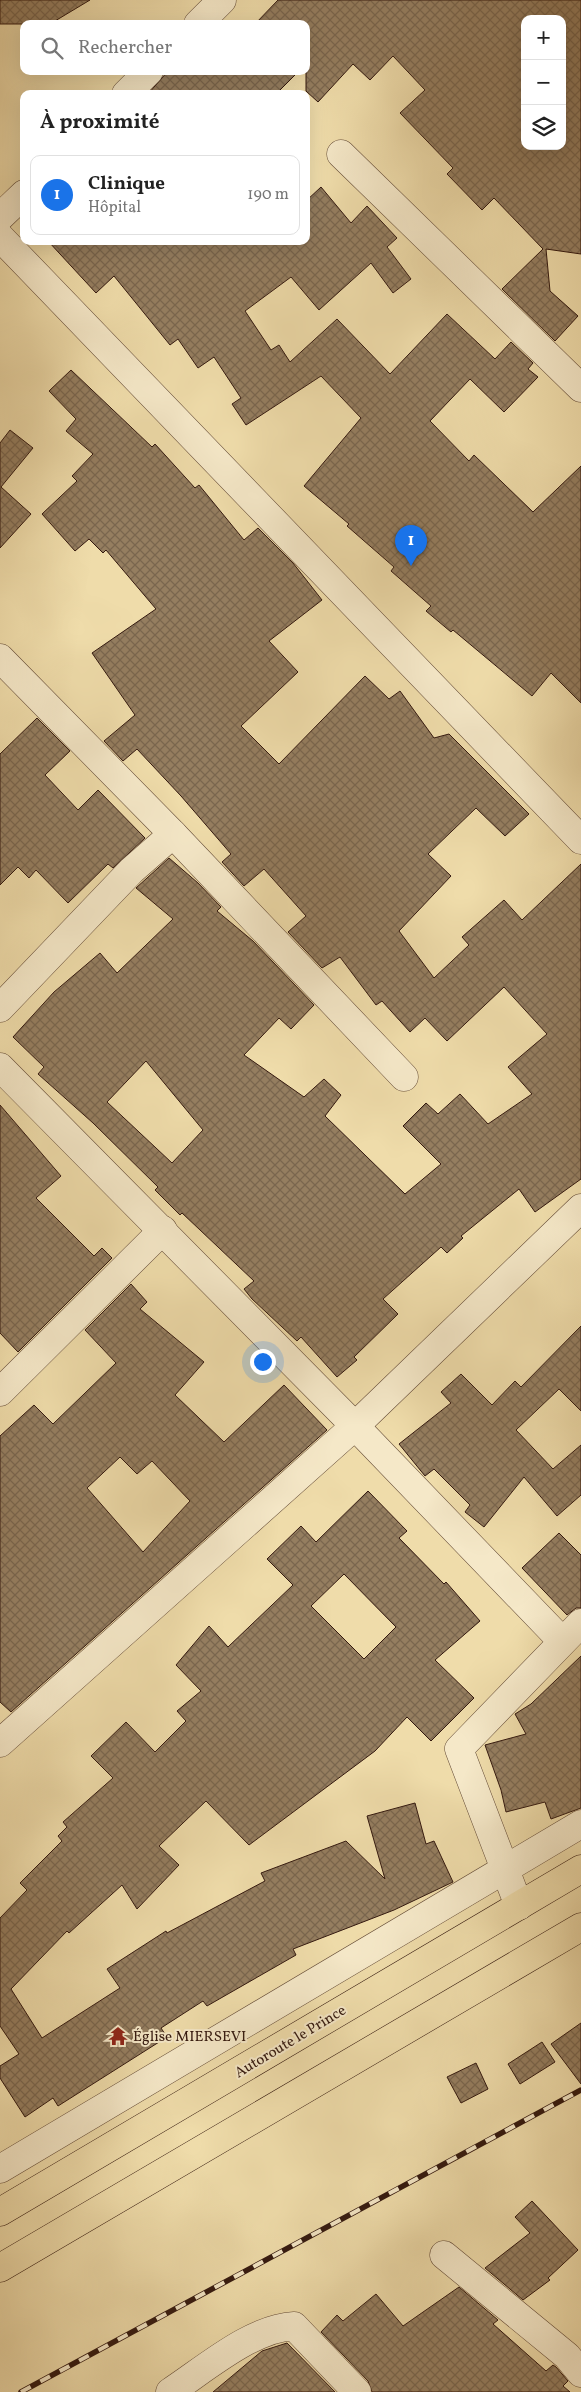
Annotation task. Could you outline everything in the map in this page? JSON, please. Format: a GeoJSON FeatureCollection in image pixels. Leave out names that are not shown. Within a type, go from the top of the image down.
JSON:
{"type":"FeatureCollection","features":[{"type":"Feature","properties":{"kind":"main road","name":"Autoroute le Prince"},"geometry":{"type":"LineString","coordinates":[[0,2212],[581,1869]]}},
{"type":"Feature","properties":{"kind":"main road"},"geometry":{"type":"LineString","coordinates":[[0,2268],[581,1927]]}},
{"type":"Feature","properties":{"kind":"street"},"geometry":{"type":"LineString","coordinates":[[202,20],[222,0]]}},
{"type":"Feature","properties":{"kind":"street"},"geometry":{"type":"LineString","coordinates":[[130,90],[145,75]]}},
{"type":"Feature","properties":{"kind":"street"},"geometry":{"type":"LineString","coordinates":[[341,154],[581,388]]}},
{"type":"Feature","properties":{"kind":"street"},"geometry":{"type":"LineString","coordinates":[[0,217],[20,198]]}},
{"type":"Feature","properties":{"kind":"street"},"geometry":{"type":"LineString","coordinates":[[0,237],[581,840]]}},
{"type":"Feature","properties":{"kind":"street"},"geometry":{"type":"LineString","coordinates":[[0,658],[173,834],[404,1077]]}},
{"type":"Feature","properties":{"kind":"street"},"geometry":{"type":"LineString","coordinates":[[0,1008],[125,877],[173,834]]}},
{"type":"Feature","properties":{"kind":"street"},"geometry":{"type":"LineString","coordinates":[[0,1067],[355,1426],[572,1632],[459,1749],[518,1906]]}},
{"type":"Feature","properties":{"kind":"street"},"geometry":{"type":"LineString","coordinates":[[0,1743],[355,1426],[581,1208]]}},
{"type":"Feature","properties":{"kind":"street"},"geometry":{"type":"LineString","coordinates":[[0,1392],[163,1230]]}},
{"type":"Feature","properties":{"kind":"street"},"geometry":{"type":"LineString","coordinates":[[0,2169],[581,1824]]}},
{"type":"Feature","properties":{"kind":"street"},"geometry":{"type":"LineString","coordinates":[[444,2255],[567,2356],[581,2373]]}},
{"type":"Feature","properties":{"kind":"street"},"geometry":{"type":"LineString","coordinates":[[170,2392],[257,2334],[278,2327],[294,2326],[357,2392]]}},
{"type":"Feature","properties":{"kind":"building"},"geometry":{"type":"Polygon","coordinates":[[[0,0],[90,0],[57,20],[20,20],[20,24],[0,24],[0,0]]]}},
{"type":"Feature","properties":{"kind":"building"},"geometry":{"type":"Polygon","coordinates":[[[278,0],[581,0],[581,254],[546,249],[550,291],[578,316],[555,341],[502,289],[543,249],[494,198],[482,210],[447,174],[453,168],[400,113],[425,90],[393,56],[370,80],[353,64],[318,102],[310,95],[310,90],[306,90],[306,75],[310,75],[310,20],[259,20],[278,0]]]}},
{"type":"Feature","properties":{"kind":"building"},"geometry":{"type":"Polygon","coordinates":[[[165,75],[295,75],[280,90],[151,90],[165,75]]]}},
{"type":"Feature","properties":{"kind":"building"},"geometry":{"type":"Polygon","coordinates":[[[321,187],[351,223],[367,206],[397,238],[387,247],[411,279],[393,293],[371,263],[319,310],[291,277],[245,311],[271,350],[279,345],[290,362],[337,319],[390,374],[447,314],[495,359],[511,342],[533,363],[528,369],[538,377],[504,412],[470,379],[430,421],[469,461],[474,455],[533,512],[581,466],[581,703],[551,673],[532,696],[453,630],[451,632],[426,611],[431,606],[391,571],[394,567],[347,526],[349,524],[304,486],[361,418],[321,376],[246,425],[232,404],[241,398],[214,357],[198,368],[178,339],[170,345],[114,276],[96,293],[52,245],[310,245],[310,197],[321,187]]]}},
{"type":"Feature","properties":{"kind":"building"},"geometry":{"type":"Polygon","coordinates":[[[71,370],[152,447],[155,444],[195,488],[199,485],[244,540],[258,528],[293,563],[322,600],[269,641],[298,672],[241,726],[279,764],[365,676],[389,699],[400,691],[434,738],[449,734],[529,814],[505,836],[476,808],[428,854],[451,876],[399,931],[434,978],[469,945],[462,937],[504,900],[522,920],[581,864],[581,1179],[535,1212],[519,1189],[461,1236],[463,1238],[447,1253],[441,1247],[383,1299],[398,1314],[354,1357],[357,1360],[337,1377],[301,1337],[297,1341],[252,1299],[244,1289],[254,1281],[182,1213],[180,1215],[155,1190],[158,1187],[93,1123],[38,1074],[44,1067],[13,1037],[54,992],[100,953],[117,973],[173,919],[136,888],[169,858],[198,883],[221,907],[217,911],[253,941],[314,1005],[291,1029],[279,1018],[244,1055],[304,1097],[324,1079],[341,1095],[325,1116],[405,1194],[441,1164],[403,1126],[426,1103],[438,1114],[460,1094],[488,1124],[532,1094],[508,1067],[547,1034],[504,987],[447,1041],[425,1018],[410,1032],[382,1001],[376,1005],[340,957],[322,968],[288,932],[306,916],[264,869],[244,886],[222,862],[231,854],[137,749],[123,761],[104,741],[135,715],[92,653],[156,609],[106,550],[103,553],[89,539],[75,551],[42,514],[77,481],[72,476],[93,454],[66,431],[76,419],[49,391],[71,370]],[[146,1061],[107,1102],[172,1163],[203,1130],[146,1061]]]}},
{"type":"Feature","properties":{"kind":"building"},"geometry":{"type":"Polygon","coordinates":[[[10,430],[33,448],[1,487],[31,514],[0,548],[0,443],[10,430]]]}},
{"type":"Feature","properties":{"kind":"building"},"geometry":{"type":"Polygon","coordinates":[[[37,718],[70,751],[45,775],[78,810],[98,790],[145,838],[113,868],[108,864],[68,903],[36,870],[29,878],[18,867],[0,885],[0,754],[37,718]]]}},
{"type":"Feature","properties":{"kind":"building"},"geometry":{"type":"Polygon","coordinates":[[[0,1105],[61,1176],[36,1198],[94,1256],[102,1248],[112,1258],[18,1352],[0,1333],[0,1105]]]}},
{"type":"Feature","properties":{"kind":"building"},"geometry":{"type":"Polygon","coordinates":[[[131,1284],[147,1302],[140,1309],[204,1362],[175,1395],[224,1442],[284,1385],[327,1430],[11,1712],[0,1702],[0,1436],[34,1405],[53,1424],[116,1363],[85,1330],[131,1284]],[[120,1457],[87,1488],[143,1552],[190,1501],[152,1461],[137,1474],[120,1457]]]}},
{"type":"Feature","properties":{"kind":"building"},"geometry":{"type":"Polygon","coordinates":[[[581,1326],[581,1411],[559,1389],[516,1430],[553,1469],[581,1445],[581,1495],[557,1516],[524,1477],[484,1527],[465,1512],[470,1505],[434,1469],[425,1476],[399,1444],[451,1403],[441,1392],[461,1374],[492,1405],[515,1381],[521,1387],[581,1326]]]}},
{"type":"Feature","properties":{"kind":"building"},"geometry":{"type":"Polygon","coordinates":[[[368,1491],[407,1531],[399,1538],[444,1584],[446,1582],[480,1621],[435,1660],[474,1698],[431,1741],[407,1717],[375,1751],[249,1845],[206,1801],[159,1846],[179,1865],[137,1909],[122,1885],[69,1933],[67,1931],[11,1989],[42,2038],[120,1988],[107,1969],[166,1931],[167,1933],[265,1881],[261,1873],[346,1841],[385,1879],[367,1816],[415,1803],[426,1844],[434,1841],[453,1882],[394,1910],[293,1949],[296,1955],[207,2006],[203,2001],[161,2028],[167,2037],[58,2106],[53,2098],[25,2117],[0,2078],[0,2066],[19,2054],[0,2026],[0,1918],[27,1890],[20,1883],[62,1841],[58,1836],[67,1827],[63,1822],[113,1778],[91,1756],[126,1722],[155,1752],[186,1721],[177,1711],[201,1691],[176,1665],[209,1626],[228,1647],[293,1585],[267,1559],[301,1526],[316,1542],[368,1491]],[[344,1574],[311,1606],[364,1659],[396,1627],[344,1574]]]}},
{"type":"Feature","properties":{"kind":"building"},"geometry":{"type":"Polygon","coordinates":[[[559,1533],[581,1555],[581,1608],[576,1608],[567,1615],[522,1568],[559,1533]]]}},
{"type":"Feature","properties":{"kind":"building"},"geometry":{"type":"Polygon","coordinates":[[[581,1656],[581,1808],[551,1819],[545,1802],[506,1812],[501,1790],[485,1745],[526,1734],[515,1714],[531,1704],[581,1656]]]}},
{"type":"Feature","properties":{"kind":"building"},"geometry":{"type":"Polygon","coordinates":[[[581,2023],[581,2084],[551,2044],[581,2023]]]}},
{"type":"Feature","properties":{"kind":"building"},"geometry":{"type":"Polygon","coordinates":[[[542,2042],[555,2062],[520,2084],[508,2064],[542,2042]]]}},
{"type":"Feature","properties":{"kind":"building"},"geometry":{"type":"Polygon","coordinates":[[[476,2063],[488,2089],[461,2103],[447,2077],[476,2063]]]}},
{"type":"Feature","properties":{"kind":"building"},"geometry":{"type":"Polygon","coordinates":[[[532,2201],[578,2250],[548,2278],[550,2280],[523,2300],[485,2268],[530,2233],[515,2217],[532,2201]]]}},
{"type":"Feature","properties":{"kind":"building"},"geometry":{"type":"Polygon","coordinates":[[[459,2287],[498,2320],[493,2324],[546,2371],[553,2365],[556,2367],[568,2381],[563,2386],[570,2392],[372,2392],[368,2381],[321,2332],[337,2315],[343,2321],[376,2294],[403,2326],[459,2287]]]}},
{"type":"Feature","properties":{"kind":"building"},"geometry":{"type":"Polygon","coordinates":[[[287,2343],[335,2392],[213,2392],[262,2351],[287,2343]]]}},
{"type":"Feature","properties":{"kind":"railway"},"geometry":{"type":"LineString","coordinates":[[21,2392],[581,2090]]}},
{"type":"Feature","properties":{"kind":"place","name":"Clinique"},"geometry":{"type":"Point","coordinates":[411,566]}},
{"type":"Feature","properties":{"kind":"place","name":"Église MIERSEVI"},"geometry":{"type":"Point","coordinates":[118,2036]}}]}
